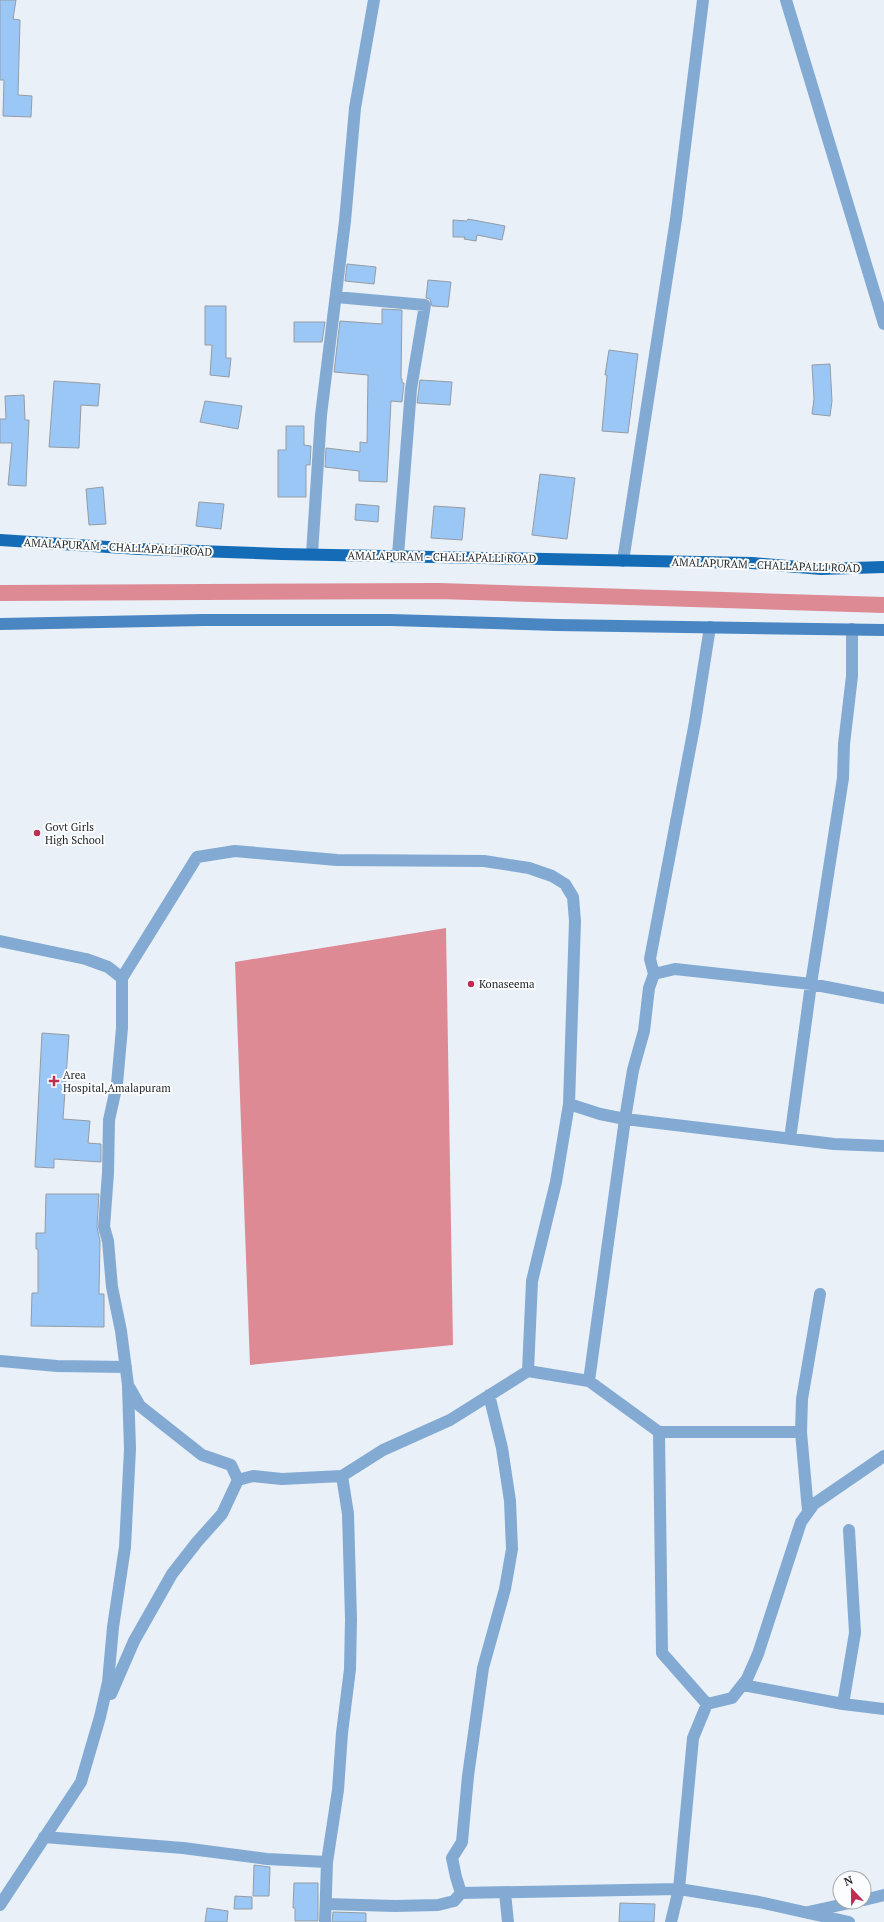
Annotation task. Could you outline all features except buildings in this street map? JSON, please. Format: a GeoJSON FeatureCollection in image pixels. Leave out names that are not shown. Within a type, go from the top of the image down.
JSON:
{"type":"FeatureCollection","features":[{"type":"Feature","properties":{"kind":"main road","name":"AMALAPURAM - CHALLAPALLI ROAD"},"geometry":{"type":"LineString","coordinates":[[0,540],[139,549],[752,563],[821,569],[884,567]]}},
{"type":"Feature","properties":{"kind":"street"},"geometry":{"type":"LineString","coordinates":[[312,554],[321,415],[346,221],[355,108],[374,0]]}},
{"type":"Feature","properties":{"kind":"street"},"geometry":{"type":"LineString","coordinates":[[624,561],[676,219],[703,0]]}},
{"type":"Feature","properties":{"kind":"street"},"geometry":{"type":"LineString","coordinates":[[786,0],[884,324]]}},
{"type":"Feature","properties":{"kind":"street"},"geometry":{"type":"LineString","coordinates":[[336,297],[425,305],[411,389],[398,555]]}},
{"type":"Feature","properties":{"kind":"street"},"geometry":{"type":"LineString","coordinates":[[0,624],[203,620],[391,620],[884,630]]}},
{"type":"Feature","properties":{"kind":"street"},"geometry":{"type":"LineString","coordinates":[[589,1381],[625,1119],[633,1070],[644,1031],[649,988],[654,974],[650,959],[695,722],[710,627]]}},
{"type":"Feature","properties":{"kind":"street"},"geometry":{"type":"LineString","coordinates":[[790,1138],[811,984],[843,778],[844,744],[852,676],[852,629]]}},
{"type":"Feature","properties":{"kind":"street"},"geometry":{"type":"LineString","coordinates":[[0,1905],[81,1782],[100,1717],[108,1682],[113,1627],[125,1547],[130,1449],[126,1367],[112,1288],[108,1241],[104,1227],[108,1173],[109,1120],[117,1084],[122,1028],[122,978],[197,857],[235,851],[337,860],[484,861],[529,868],[552,876],[565,884],[573,897],[575,921],[569,1104],[556,1182],[532,1281],[528,1371]]}},
{"type":"Feature","properties":{"kind":"street"},"geometry":{"type":"LineString","coordinates":[[0,941],[86,959],[108,967],[122,978]]}},
{"type":"Feature","properties":{"kind":"street"},"geometry":{"type":"LineString","coordinates":[[654,974],[675,969],[811,984],[884,998]]}},
{"type":"Feature","properties":{"kind":"street"},"geometry":{"type":"LineString","coordinates":[[569,1104],[600,1114],[625,1119],[834,1144],[884,1146]]}},
{"type":"Feature","properties":{"kind":"street"},"geometry":{"type":"LineString","coordinates":[[808,1511],[801,1432],[802,1399],[820,1294]]}},
{"type":"Feature","properties":{"kind":"street"},"geometry":{"type":"LineString","coordinates":[[0,1362],[57,1366],[126,1367]]}},
{"type":"Feature","properties":{"kind":"street"},"geometry":{"type":"LineString","coordinates":[[100,1717],[134,1641],[172,1574],[197,1542],[222,1514],[238,1480],[253,1476],[282,1479],[342,1476],[384,1450],[450,1420],[528,1371],[589,1381],[660,1432],[801,1432]]}},
{"type":"Feature","properties":{"kind":"street"},"geometry":{"type":"LineString","coordinates":[[128,1385],[140,1406],[202,1455],[231,1465],[238,1480]]}},
{"type":"Feature","properties":{"kind":"street"},"geometry":{"type":"LineString","coordinates":[[462,1893],[456,1877],[452,1858],[462,1842],[468,1776],[483,1668],[505,1589],[512,1549],[510,1501],[502,1448],[489,1395]]}},
{"type":"Feature","properties":{"kind":"street"},"geometry":{"type":"LineString","coordinates":[[660,1432],[662,1653],[708,1704]]}},
{"type":"Feature","properties":{"kind":"street"},"geometry":{"type":"LineString","coordinates":[[708,1704],[732,1698],[747,1679],[758,1654],[800,1522],[814,1504],[884,1456]]}},
{"type":"Feature","properties":{"kind":"street"},"geometry":{"type":"LineString","coordinates":[[325,1922],[327,1862],[338,1790],[342,1733],[350,1669],[351,1619],[348,1514],[342,1476]]}},
{"type":"Feature","properties":{"kind":"street"},"geometry":{"type":"LineString","coordinates":[[843,1704],[855,1633],[849,1530]]}},
{"type":"Feature","properties":{"kind":"street"},"geometry":{"type":"LineString","coordinates":[[743,1685],[843,1704],[884,1709]]}},
{"type":"Feature","properties":{"kind":"street"},"geometry":{"type":"LineString","coordinates":[[671,1922],[679,1889],[693,1738],[708,1704]]}},
{"type":"Feature","properties":{"kind":"street"},"geometry":{"type":"LineString","coordinates":[[44,1837],[183,1848],[267,1859],[327,1862]]}},
{"type":"Feature","properties":{"kind":"street"},"geometry":{"type":"LineString","coordinates":[[326,1904],[395,1906],[438,1905],[454,1901],[462,1893],[679,1889],[759,1902],[802,1913],[850,1922]]}},
{"type":"Feature","properties":{"kind":"street"},"geometry":{"type":"LineString","coordinates":[[505,1893],[508,1922]]}},
{"type":"Feature","properties":{"kind":"street"},"geometry":{"type":"LineString","coordinates":[[872,1898],[884,1895]]}},
{"type":"Feature","properties":{"kind":"street"},"geometry":{"type":"LineString","coordinates":[[802,1913],[832,1907]]}},
{"type":"Feature","properties":{"kind":"shaded area"},"geometry":{"type":"Polygon","coordinates":[[[446,928],[453,1345],[250,1365],[235,962],[446,928]]]}},
{"type":"Feature","properties":{"kind":"waterway"},"geometry":{"type":"LineString","coordinates":[[0,593],[439,591],[884,605]]}},
{"type":"Feature","properties":{"kind":"place","name":"Govt Girls High School"},"geometry":{"type":"Point","coordinates":[37,833]}},
{"type":"Feature","properties":{"kind":"place","name":"Konaseema"},"geometry":{"type":"Point","coordinates":[471,984]}},
{"type":"Feature","properties":{"kind":"place","name":"Area Hospital,Amalapuram"},"geometry":{"type":"Point","coordinates":[54,1081]}}]}
